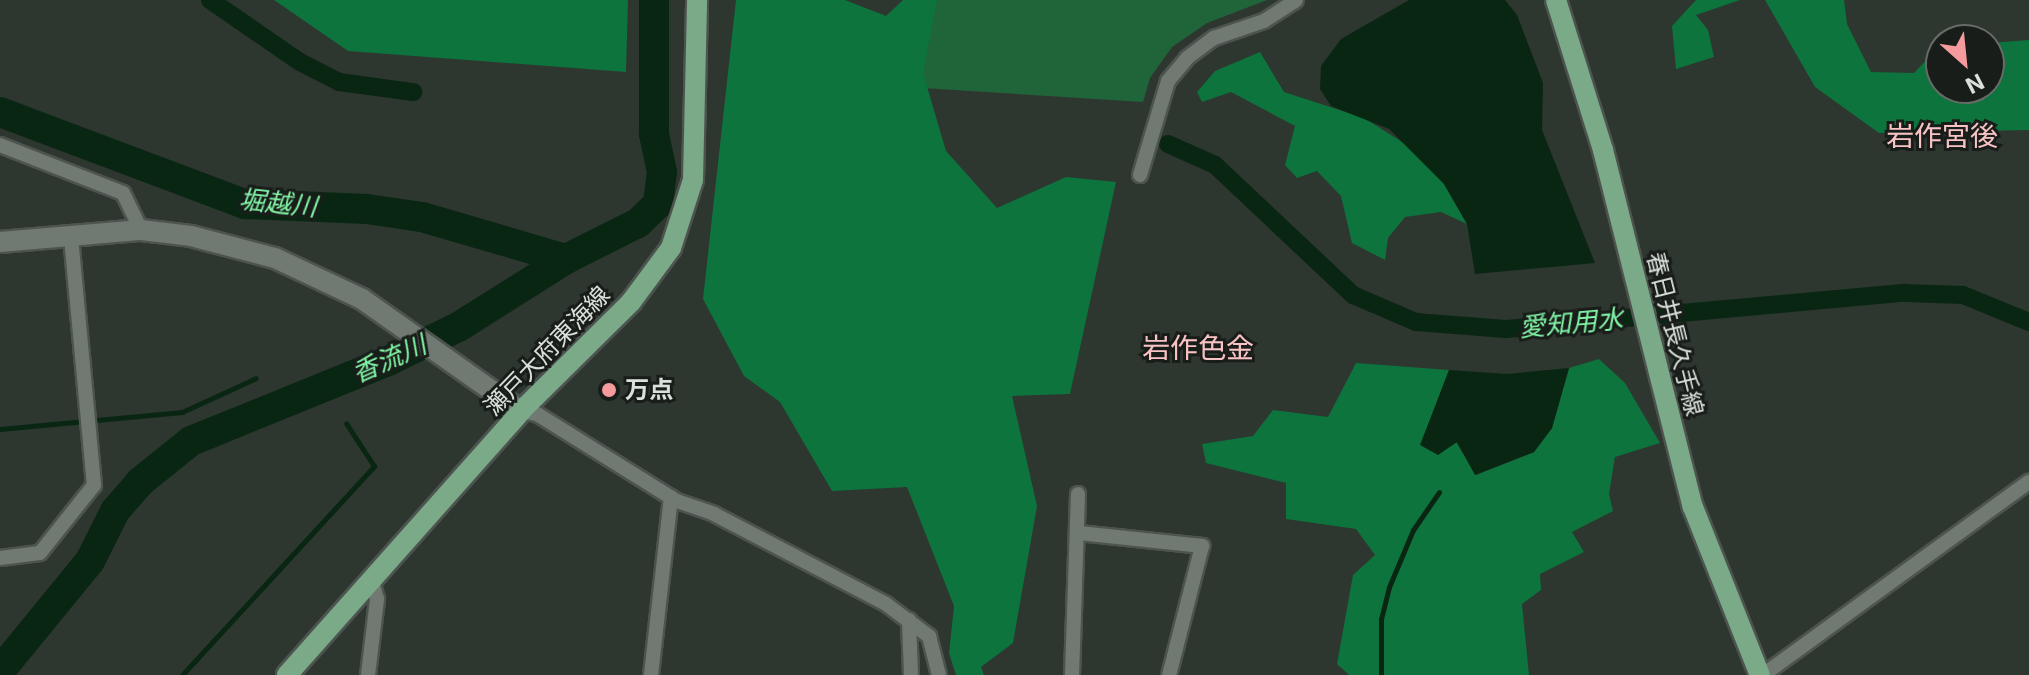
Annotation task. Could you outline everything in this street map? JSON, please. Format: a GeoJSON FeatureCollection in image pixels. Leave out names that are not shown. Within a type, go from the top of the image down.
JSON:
{"type":"FeatureCollection","features":[{"type":"Feature","properties":{"kind":"main road","name":"瀬戸大府東海線"},"geometry":{"type":"LineString","coordinates":[[287,675],[521,411],[653,276],[684,220],[693,180],[697,0]]}},
{"type":"Feature","properties":{"kind":"main road","name":"春日井長久手線"},"geometry":{"type":"LineString","coordinates":[[1556,0],[1603,150],[1693,507],[1761,675]]}},
{"type":"Feature","properties":{"kind":"main road"},"geometry":{"type":"LineString","coordinates":[[0,242],[141,230],[191,236],[275,258],[316,274],[394,320],[521,411]]}},
{"type":"Feature","properties":{"kind":"street"},"geometry":{"type":"LineString","coordinates":[[1140,175],[1155,114],[1168,81],[1187,58],[1214,38],[1264,21],[1296,0]]}},
{"type":"Feature","properties":{"kind":"street"},"geometry":{"type":"LineString","coordinates":[[0,145],[123,193],[141,230]]}},
{"type":"Feature","properties":{"kind":"street"},"geometry":{"type":"LineString","coordinates":[[0,558],[40,553],[94,485],[71,235]]}},
{"type":"Feature","properties":{"kind":"street"},"geometry":{"type":"LineString","coordinates":[[521,411],[537,414],[671,497],[819,567],[909,620],[929,636],[939,675]]}},
{"type":"Feature","properties":{"kind":"street"},"geometry":{"type":"LineString","coordinates":[[1761,675],[2029,482]]}},
{"type":"Feature","properties":{"kind":"street"},"geometry":{"type":"LineString","coordinates":[[1072,675],[1078,494]]}},
{"type":"Feature","properties":{"kind":"street"},"geometry":{"type":"LineString","coordinates":[[651,675],[671,497]]}},
{"type":"Feature","properties":{"kind":"street"},"geometry":{"type":"LineString","coordinates":[[1079,533],[1202,546],[1169,675]]}},
{"type":"Feature","properties":{"kind":"street"},"geometry":{"type":"LineString","coordinates":[[368,675],[377,599],[372,581]]}},
{"type":"Feature","properties":{"kind":"street"},"geometry":{"type":"LineString","coordinates":[[909,620],[911,675]]}},
{"type":"Feature","properties":{"kind":"green space"},"geometry":{"type":"Polygon","coordinates":[[[274,0],[628,0],[626,72],[348,51],[274,0]]]}},
{"type":"Feature","properties":{"kind":"green space"},"geometry":{"type":"Polygon","coordinates":[[[736,0],[845,0],[886,16],[903,0],[937,0],[923,73],[946,151],[997,208],[1066,177],[1116,182],[1070,394],[1012,396],[1037,506],[1013,643],[981,667],[984,675],[956,675],[949,653],[954,606],[907,487],[832,491],[780,402],[744,376],[703,299],[736,0]]]}},
{"type":"Feature","properties":{"kind":"green space"},"geometry":{"type":"Polygon","coordinates":[[[935,0],[1267,0],[1207,23],[1172,47],[1150,78],[1143,102],[907,87],[935,0]]]}},
{"type":"Feature","properties":{"kind":"green space"},"geometry":{"type":"Polygon","coordinates":[[[1696,0],[1740,0],[1696,15],[1708,30],[1714,57],[1676,69],[1672,26],[1696,0]]]}},
{"type":"Feature","properties":{"kind":"green space"},"geometry":{"type":"Polygon","coordinates":[[[1765,0],[1844,0],[1847,24],[1871,72],[1914,73],[1925,62],[1925,104],[2005,104],[2005,42],[2029,40],[2029,130],[1879,133],[1815,87],[1765,0]]]}},
{"type":"Feature","properties":{"kind":"green space"},"geometry":{"type":"Polygon","coordinates":[[[1260,52],[1284,92],[1364,118],[1410,147],[1444,184],[1467,224],[1441,212],[1405,217],[1388,238],[1385,260],[1352,243],[1341,196],[1317,171],[1297,178],[1285,165],[1295,126],[1231,92],[1202,102],[1197,92],[1215,71],[1260,52]]]}},
{"type":"Feature","properties":{"kind":"green space"},"geometry":{"type":"Polygon","coordinates":[[[1599,359],[1625,383],[1660,443],[1615,457],[1609,494],[1613,511],[1572,532],[1584,552],[1540,574],[1541,590],[1522,604],[1529,675],[1349,675],[1337,664],[1353,575],[1375,555],[1356,529],[1286,519],[1286,483],[1206,463],[1202,444],[1253,436],[1273,410],[1328,417],[1356,363],[1449,370],[1421,445],[1456,442],[1476,475],[1534,452],[1552,428],[1569,368],[1599,359]]]}},
{"type":"Feature","properties":{"kind":"shaded area"},"geometry":{"type":"Polygon","coordinates":[[[1409,0],[1505,0],[1517,15],[1543,83],[1542,130],[1595,263],[1475,274],[1467,224],[1444,184],[1389,129],[1331,106],[1320,89],[1321,66],[1341,39],[1409,0]]]}},
{"type":"Feature","properties":{"kind":"shaded area"},"geometry":{"type":"Polygon","coordinates":[[[1569,368],[1552,428],[1534,452],[1475,475],[1457,442],[1438,455],[1420,445],[1449,370],[1507,374],[1569,368]]]}},
{"type":"Feature","properties":{"kind":"waterway","name":"愛知用水"},"geometry":{"type":"LineString","coordinates":[[210,0],[300,62],[339,82],[413,92]]}},
{"type":"Feature","properties":{"kind":"waterway","name":"香流川"},"geometry":{"type":"LineString","coordinates":[[0,671],[90,561],[115,511],[140,482],[191,441],[390,360],[460,326],[566,259],[638,223],[658,204],[662,172],[654,133],[654,0]]}},
{"type":"Feature","properties":{"kind":"waterway","name":"堀越川"},"geometry":{"type":"LineString","coordinates":[[0,112],[245,204],[367,209],[422,217],[566,259]]}},
{"type":"Feature","properties":{"kind":"waterway","name":"愛知用水"},"geometry":{"type":"LineString","coordinates":[[1168,144],[1215,165],[1353,295],[1416,322],[1506,329],[1905,293],[1963,295],[2029,322]]}},
{"type":"Feature","properties":{"kind":"waterway"},"geometry":{"type":"LineString","coordinates":[[0,429],[182,412],[256,378]]}},
{"type":"Feature","properties":{"kind":"waterway"},"geometry":{"type":"LineString","coordinates":[[182,675],[374,466],[346,423]]}},
{"type":"Feature","properties":{"kind":"waterway"},"geometry":{"type":"LineString","coordinates":[[1381,675],[1381,619],[1389,587],[1413,530],[1439,492]]}},
{"type":"Feature","properties":{"kind":"place","name":"万点"},"geometry":{"type":"Point","coordinates":[609,390]}},
{"type":"Feature","properties":{"kind":"district","name":"岩作宮後"},"geometry":{"type":"Point","coordinates":[1942,136]}},
{"type":"Feature","properties":{"kind":"district","name":"岩作色金"},"geometry":{"type":"Point","coordinates":[1198,348]}}]}
